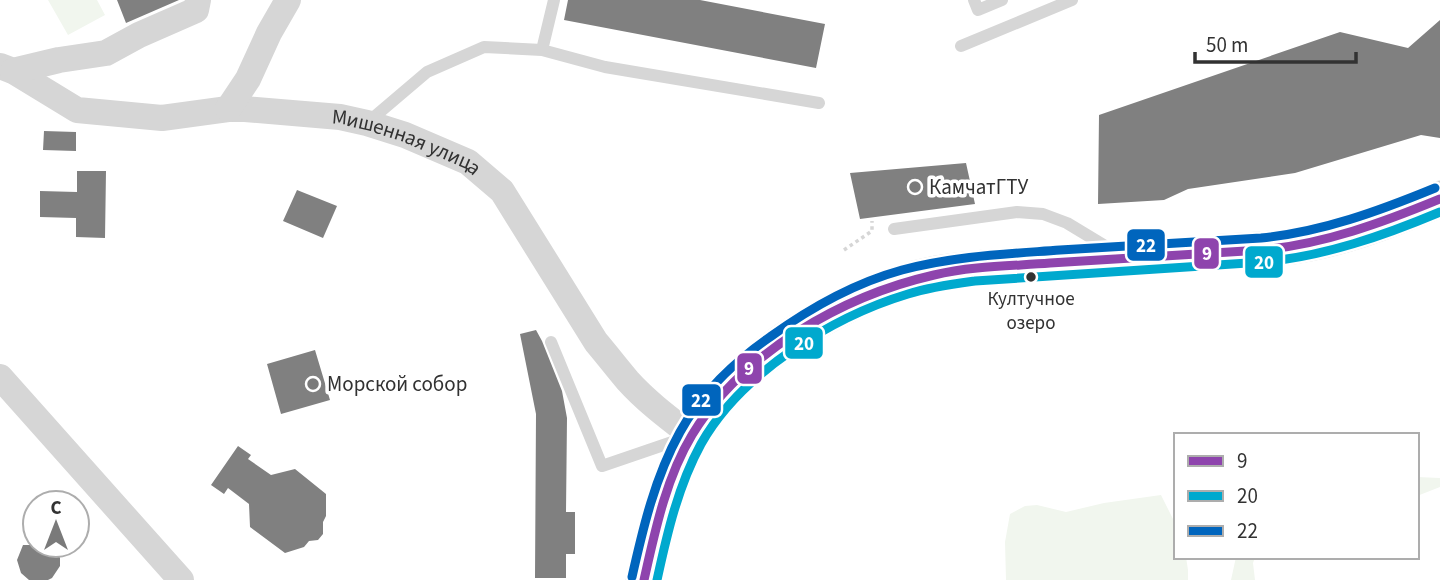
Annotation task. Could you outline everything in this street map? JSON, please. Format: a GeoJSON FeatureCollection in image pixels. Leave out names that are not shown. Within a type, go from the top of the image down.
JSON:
{"type":"FeatureCollection","features":[{"type":"Feature","properties":{"kind":"main road"},"geometry":{"type":"LineString","coordinates":[[644,580],[660,513],[692,436],[713,403],[737,378],[763,357],[826,316],[888,288],[921,277],[979,268],[1279,248],[1371,227],[1439,198]]}},
{"type":"Feature","properties":{"kind":"street"},"geometry":{"type":"LineString","coordinates":[[6,69],[106,53],[196,10],[198,0]]}},
{"type":"Feature","properties":{"kind":"street"},"geometry":{"type":"LineString","coordinates":[[228,109],[248,79],[288,0]]}},
{"type":"Feature","properties":{"kind":"street","name":"Мишенная улица"},"geometry":{"type":"LineString","coordinates":[[6,69],[77,110],[162,118],[228,109],[340,117],[405,135],[468,162],[502,191],[596,342],[629,382],[692,436]]}},
{"type":"Feature","properties":{"kind":"street"},"geometry":{"type":"LineString","coordinates":[[0,377],[181,580]]}},
{"type":"Feature","properties":{"kind":"lane"},"geometry":{"type":"LineString","coordinates":[[542,50],[554,0]]}},
{"type":"Feature","properties":{"kind":"lane"},"geometry":{"type":"LineString","coordinates":[[974,0],[978,10],[1002,0]]}},
{"type":"Feature","properties":{"kind":"lane"},"geometry":{"type":"LineString","coordinates":[[961,46],[1072,0]]}},
{"type":"Feature","properties":{"kind":"lane"},"geometry":{"type":"LineString","coordinates":[[367,123],[427,72],[484,47],[542,50],[605,67],[819,103]]}},
{"type":"Feature","properties":{"kind":"lane"},"geometry":{"type":"LineString","coordinates":[[894,229],[1017,212],[1043,214],[1067,223],[1125,258]]}},
{"type":"Feature","properties":{"kind":"lane"},"geometry":{"type":"LineString","coordinates":[[551,342],[602,466],[692,436]]}},
{"type":"Feature","properties":{"kind":"path"},"geometry":{"type":"LineString","coordinates":[[844,250],[872,231],[872,221]]}},
{"type":"Feature","properties":{"kind":"shaded area"},"geometry":{"type":"Polygon","coordinates":[[[48,0],[97,0],[105,15],[68,35],[48,0]]]}},
{"type":"Feature","properties":{"kind":"shaded area"},"geometry":{"type":"Polygon","coordinates":[[[1419,477],[1440,478],[1440,487],[1419,495],[1419,477]]]}},
{"type":"Feature","properties":{"kind":"shaded area"},"geometry":{"type":"Polygon","coordinates":[[[1161,495],[1174,521],[1174,559],[1186,559],[1188,580],[1006,580],[1005,542],[1010,514],[1025,506],[1037,505],[1066,512],[1104,503],[1161,495]]]}},
{"type":"Feature","properties":{"kind":"shaded area"},"geometry":{"type":"Polygon","coordinates":[[[1236,559],[1254,559],[1255,580],[1231,580],[1236,559]]]}},
{"type":"Feature","properties":{"kind":"building"},"geometry":{"type":"Polygon","coordinates":[[[117,0],[179,0],[126,23],[117,0]]]}},
{"type":"Feature","properties":{"kind":"building"},"geometry":{"type":"Polygon","coordinates":[[[568,0],[700,0],[825,24],[816,68],[564,20],[568,0]]]}},
{"type":"Feature","properties":{"kind":"building"},"geometry":{"type":"Polygon","coordinates":[[[1440,20],[1440,138],[1421,135],[1295,173],[1188,189],[1164,200],[1098,204],[1099,115],[1340,32],[1408,48],[1440,20]]]}},
{"type":"Feature","properties":{"kind":"building"},"geometry":{"type":"Polygon","coordinates":[[[44,131],[76,132],[76,151],[43,150],[44,131]]]}},
{"type":"Feature","properties":{"kind":"building"},"geometry":{"type":"Polygon","coordinates":[[[966,163],[975,204],[860,219],[850,173],[966,163]]]}},
{"type":"Feature","properties":{"kind":"building"},"geometry":{"type":"Polygon","coordinates":[[[77,171],[106,171],[105,238],[76,237],[76,218],[40,217],[40,191],[77,192],[77,171]]]}},
{"type":"Feature","properties":{"kind":"building"},"geometry":{"type":"Polygon","coordinates":[[[297,190],[337,206],[323,238],[283,221],[297,190]]]}},
{"type":"Feature","properties":{"kind":"building"},"geometry":{"type":"Polygon","coordinates":[[[536,330],[562,391],[567,418],[566,512],[575,512],[575,554],[566,554],[566,578],[535,578],[536,414],[520,334],[536,330]]]}},
{"type":"Feature","properties":{"kind":"building"},"geometry":{"type":"Polygon","coordinates":[[[315,350],[330,400],[281,414],[267,364],[315,350]]]}},
{"type":"Feature","properties":{"kind":"building"},"geometry":{"type":"Polygon","coordinates":[[[238,446],[251,455],[248,459],[271,475],[295,469],[326,494],[323,534],[318,540],[309,541],[304,547],[285,553],[250,527],[249,504],[228,488],[224,494],[211,485],[238,446]]]}},
{"type":"Feature","properties":{"kind":"building"},"geometry":{"type":"Polygon","coordinates":[[[21,550],[21,559],[60,559],[60,566],[48,580],[29,580],[21,573],[17,560],[21,550]]]}},
{"type":"Feature","properties":{"kind":"transit line","name":"22"},"geometry":{"type":"LineString","coordinates":[[632,577],[645,521],[657,485],[671,449],[698,404],[720,379],[757,346],[801,316],[850,289],[902,270],[961,259],[1284,235],[1350,219],[1435,188]]}},
{"type":"Feature","properties":{"kind":"transit line","name":"9"},"geometry":{"type":"LineString","coordinates":[[644,580],[668,487],[692,435],[713,405],[738,378],[797,332],[830,313],[899,285],[963,270],[1262,250],[1308,243],[1375,224],[1440,199]]}},
{"type":"Feature","properties":{"kind":"transit line","name":"20"},"geometry":{"type":"LineString","coordinates":[[657,580],[669,528],[686,476],[701,444],[718,418],[764,371],[791,351],[849,317],[916,292],[975,281],[1263,262],[1309,255],[1353,244],[1440,212]]}},
{"type":"Feature","properties":{"kind":"place","name":"КамчатГТУ"},"geometry":{"type":"Point","coordinates":[915,187]}},
{"type":"Feature","properties":{"kind":"place","name":"Култучное озеро"},"geometry":{"type":"Point","coordinates":[1031,277]}},
{"type":"Feature","properties":{"kind":"place","name":"Морской собор"},"geometry":{"type":"Point","coordinates":[313,384]}}]}
